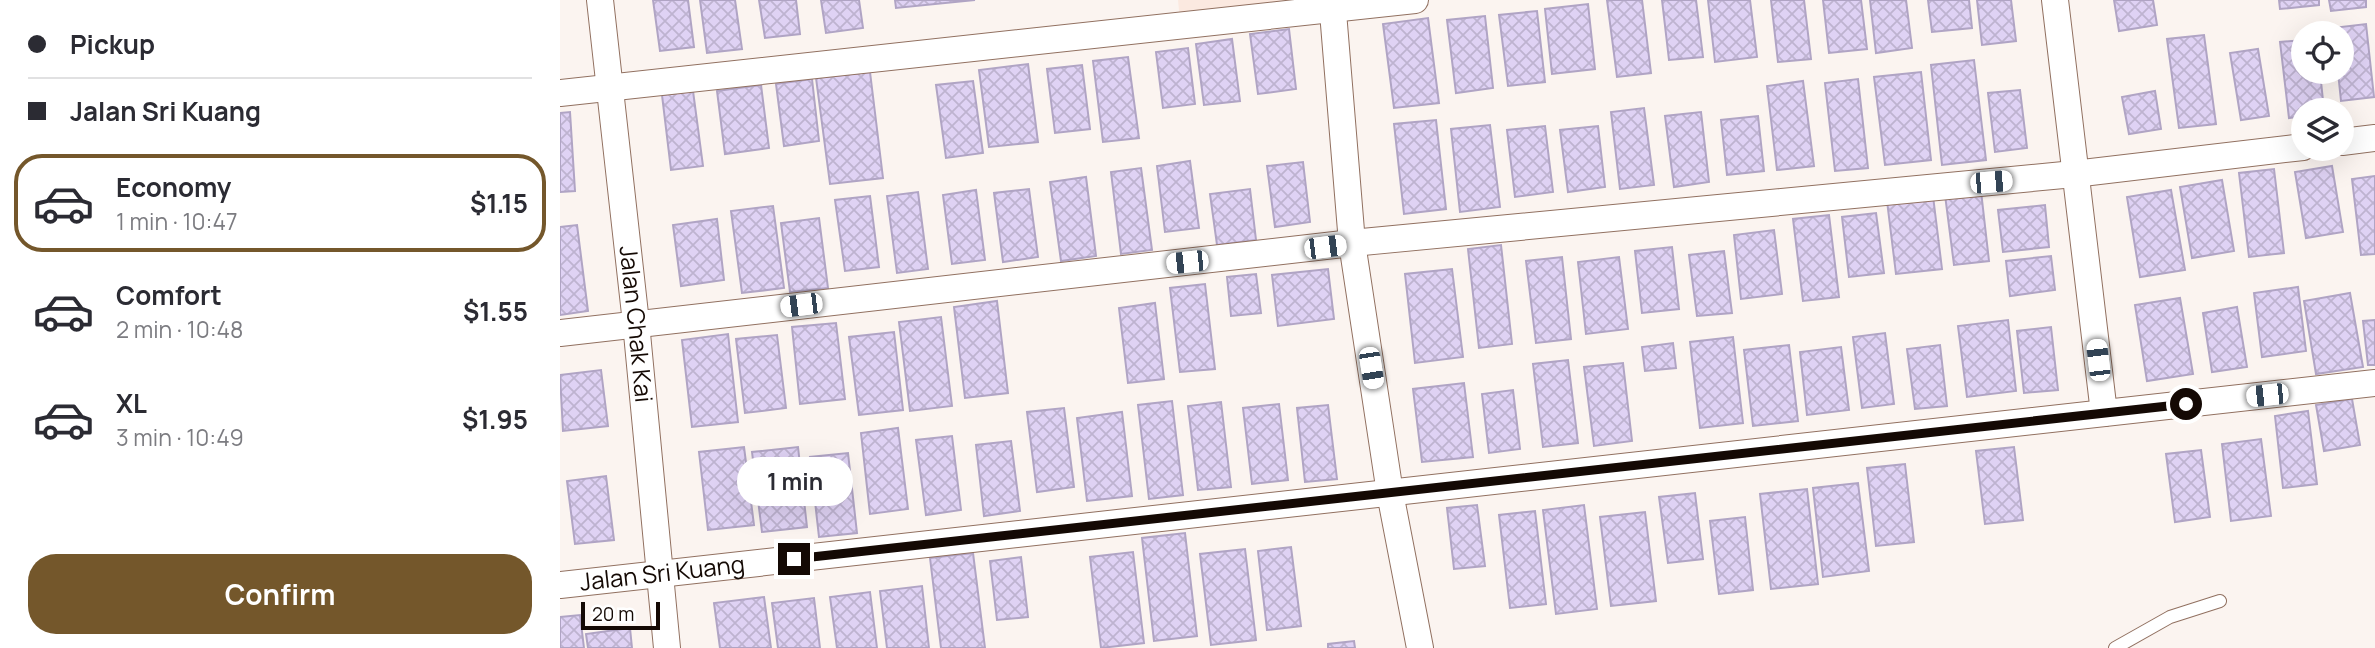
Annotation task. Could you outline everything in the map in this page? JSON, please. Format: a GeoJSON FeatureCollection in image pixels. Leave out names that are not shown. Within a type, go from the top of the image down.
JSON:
{"type":"FeatureCollection","features":[{"type":"Feature","properties":{"kind":"street","name":"Jalan Chak Kai"},"geometry":{"type":"LineString","coordinates":[[600,0],[636,323],[667,648]]}},
{"type":"Feature","properties":{"kind":"street"},"geometry":{"type":"LineString","coordinates":[[560,93],[1333,5],[1415,0]]}},
{"type":"Feature","properties":{"kind":"street"},"geometry":{"type":"LineString","coordinates":[[2056,0],[2074,174],[2104,413]]}},
{"type":"Feature","properties":{"kind":"street"},"geometry":{"type":"LineString","coordinates":[[1333,5],[1352,243],[1390,493],[1420,648]]}},
{"type":"Feature","properties":{"kind":"street"},"geometry":{"type":"LineString","coordinates":[[2354,141],[2375,138]]}},
{"type":"Feature","properties":{"kind":"street"},"geometry":{"type":"LineString","coordinates":[[560,333],[1352,243],[2074,174],[2291,147]]}},
{"type":"Feature","properties":{"kind":"street","name":"Jalan Sri Kuang"},"geometry":{"type":"LineString","coordinates":[[560,585],[2375,383]]}},
{"type":"Feature","properties":{"kind":"lane"},"geometry":{"type":"LineString","coordinates":[[2115,648],[2170,617],[2220,601]]}},
{"type":"Feature","properties":{"kind":"shaded area"},"geometry":{"type":"Polygon","coordinates":[[[1178,0],[1347,0],[1180,21],[1178,0]]]}},
{"type":"Feature","properties":{"kind":"building"},"geometry":{"type":"Polygon","coordinates":[[[653,0],[688,0],[694,47],[660,51],[653,0]]]}},
{"type":"Feature","properties":{"kind":"building"},"geometry":{"type":"Polygon","coordinates":[[[700,0],[735,0],[742,49],[707,53],[700,0]]]}},
{"type":"Feature","properties":{"kind":"building"},"geometry":{"type":"Polygon","coordinates":[[[759,0],[796,0],[800,34],[765,38],[759,0]]]}},
{"type":"Feature","properties":{"kind":"building"},"geometry":{"type":"Polygon","coordinates":[[[821,0],[859,0],[863,28],[826,33],[821,0]]]}},
{"type":"Feature","properties":{"kind":"building"},"geometry":{"type":"Polygon","coordinates":[[[895,0],[975,0],[896,8],[895,0]]]}},
{"type":"Feature","properties":{"kind":"building"},"geometry":{"type":"Polygon","coordinates":[[[1607,0],[1642,0],[1651,73],[1617,77],[1607,0]]]}},
{"type":"Feature","properties":{"kind":"building"},"geometry":{"type":"Polygon","coordinates":[[[1662,0],[1696,0],[1703,57],[1669,60],[1662,0]]]}},
{"type":"Feature","properties":{"kind":"building"},"geometry":{"type":"Polygon","coordinates":[[[1708,0],[1750,0],[1757,57],[1715,62],[1708,0]]]}},
{"type":"Feature","properties":{"kind":"building"},"geometry":{"type":"Polygon","coordinates":[[[1771,0],[1804,0],[1811,59],[1778,62],[1771,0]]]}},
{"type":"Feature","properties":{"kind":"building"},"geometry":{"type":"Polygon","coordinates":[[[1823,0],[1861,0],[1867,49],[1829,53],[1823,0]]]}},
{"type":"Feature","properties":{"kind":"building"},"geometry":{"type":"Polygon","coordinates":[[[1870,0],[1906,0],[1912,48],[1876,53],[1870,0]]]}},
{"type":"Feature","properties":{"kind":"building"},"geometry":{"type":"Polygon","coordinates":[[[1928,0],[1969,0],[1972,28],[1932,32],[1928,0]]]}},
{"type":"Feature","properties":{"kind":"building"},"geometry":{"type":"Polygon","coordinates":[[[1977,0],[2011,0],[2016,41],[1982,45],[1977,0]]]}},
{"type":"Feature","properties":{"kind":"building"},"geometry":{"type":"Polygon","coordinates":[[[2114,0],[2153,0],[2157,25],[2119,31],[2114,0]]]}},
{"type":"Feature","properties":{"kind":"building"},"geometry":{"type":"Polygon","coordinates":[[[2279,0],[2319,0],[2319,5],[2280,9],[2279,0]]]}},
{"type":"Feature","properties":{"kind":"building"},"geometry":{"type":"Polygon","coordinates":[[[2329,0],[2366,0],[2366,7],[2331,11],[2329,0]]]}},
{"type":"Feature","properties":{"kind":"building"},"geometry":{"type":"Polygon","coordinates":[[[1588,4],[1595,69],[1552,74],[1545,9],[1588,4]]]}},
{"type":"Feature","properties":{"kind":"building"},"geometry":{"type":"Polygon","coordinates":[[[1537,11],[1545,82],[1508,86],[1499,15],[1537,11]]]}},
{"type":"Feature","properties":{"kind":"building"},"geometry":{"type":"Polygon","coordinates":[[[1485,16],[1493,88],[1456,93],[1447,20],[1485,16]]]}},
{"type":"Feature","properties":{"kind":"building"},"geometry":{"type":"Polygon","coordinates":[[[1428,18],[1439,103],[1394,108],[1383,24],[1428,18]]]}},
{"type":"Feature","properties":{"kind":"building"},"geometry":{"type":"Polygon","coordinates":[[[2366,24],[2374,97],[2341,98],[2339,84],[2354,84],[2354,25],[2366,24]]]}},
{"type":"Feature","properties":{"kind":"building"},"geometry":{"type":"Polygon","coordinates":[[[1289,29],[1296,89],[1258,94],[1250,34],[1289,29]]]}},
{"type":"Feature","properties":{"kind":"building"},"geometry":{"type":"Polygon","coordinates":[[[2204,35],[2216,124],[2179,128],[2167,39],[2204,35]]]}},
{"type":"Feature","properties":{"kind":"building"},"geometry":{"type":"Polygon","coordinates":[[[1232,39],[1240,101],[1204,105],[1196,44],[1232,39]]]}},
{"type":"Feature","properties":{"kind":"building"},"geometry":{"type":"Polygon","coordinates":[[[2291,41],[2291,84],[2321,84],[2323,98],[2291,98],[2289,118],[2280,42],[2291,41]]]}},
{"type":"Feature","properties":{"kind":"building"},"geometry":{"type":"Polygon","coordinates":[[[1188,48],[1195,104],[1163,108],[1156,52],[1188,48]]]}},
{"type":"Feature","properties":{"kind":"building"},"geometry":{"type":"Polygon","coordinates":[[[2258,49],[2269,116],[2241,120],[2230,53],[2258,49]]]}},
{"type":"Feature","properties":{"kind":"building"},"geometry":{"type":"Polygon","coordinates":[[[1128,57],[1139,138],[1103,142],[1093,61],[1128,57]]]}},
{"type":"Feature","properties":{"kind":"building"},"geometry":{"type":"Polygon","coordinates":[[[1974,60],[1986,160],[1942,165],[1931,65],[1974,60]]]}},
{"type":"Feature","properties":{"kind":"building"},"geometry":{"type":"Polygon","coordinates":[[[1028,64],[1038,142],[989,147],[979,70],[1028,64]]]}},
{"type":"Feature","properties":{"kind":"building"},"geometry":{"type":"Polygon","coordinates":[[[1082,65],[1090,129],[1055,133],[1047,69],[1082,65]]]}},
{"type":"Feature","properties":{"kind":"building"},"geometry":{"type":"Polygon","coordinates":[[[870,72],[883,178],[830,184],[816,78],[870,72]]]}},
{"type":"Feature","properties":{"kind":"building"},"geometry":{"type":"Polygon","coordinates":[[[1921,72],[1931,160],[1885,165],[1874,77],[1921,72]]]}},
{"type":"Feature","properties":{"kind":"building"},"geometry":{"type":"Polygon","coordinates":[[[812,79],[819,141],[784,146],[776,84],[812,79]]]}},
{"type":"Feature","properties":{"kind":"building"},"geometry":{"type":"Polygon","coordinates":[[[1858,79],[1868,168],[1835,171],[1825,83],[1858,79]]]}},
{"type":"Feature","properties":{"kind":"building"},"geometry":{"type":"Polygon","coordinates":[[[973,81],[983,153],[946,158],[936,85],[973,81]]]}},
{"type":"Feature","properties":{"kind":"building"},"geometry":{"type":"Polygon","coordinates":[[[1803,81],[1814,166],[1777,170],[1767,86],[1803,81]]]}},
{"type":"Feature","properties":{"kind":"building"},"geometry":{"type":"Polygon","coordinates":[[[761,85],[769,148],[725,154],[717,91],[761,85]]]}},
{"type":"Feature","properties":{"kind":"building"},"geometry":{"type":"Polygon","coordinates":[[[2020,90],[2027,148],[1995,152],[1988,93],[2020,90]]]}},
{"type":"Feature","properties":{"kind":"building"},"geometry":{"type":"Polygon","coordinates":[[[693,91],[703,166],[671,170],[662,95],[693,91]]]}},
{"type":"Feature","properties":{"kind":"building"},"geometry":{"type":"Polygon","coordinates":[[[2155,91],[2161,129],[2129,134],[2122,97],[2155,91]]]}},
{"type":"Feature","properties":{"kind":"building"},"geometry":{"type":"Polygon","coordinates":[[[1644,108],[1654,185],[1620,189],[1611,112],[1644,108]]]}},
{"type":"Feature","properties":{"kind":"building"},"geometry":{"type":"Polygon","coordinates":[[[570,112],[575,191],[560,192],[560,113],[570,112]]]}},
{"type":"Feature","properties":{"kind":"building"},"geometry":{"type":"Polygon","coordinates":[[[1701,112],[1709,182],[1674,187],[1665,116],[1701,112]]]}},
{"type":"Feature","properties":{"kind":"building"},"geometry":{"type":"Polygon","coordinates":[[[1758,116],[1764,171],[1727,175],[1721,120],[1758,116]]]}},
{"type":"Feature","properties":{"kind":"building"},"geometry":{"type":"Polygon","coordinates":[[[1436,120],[1446,209],[1404,214],[1394,124],[1436,120]]]}},
{"type":"Feature","properties":{"kind":"building"},"geometry":{"type":"Polygon","coordinates":[[[1490,125],[1500,207],[1460,212],[1451,129],[1490,125]]]}},
{"type":"Feature","properties":{"kind":"building"},"geometry":{"type":"Polygon","coordinates":[[[1545,126],[1553,192],[1515,197],[1507,130],[1545,126]]]}},
{"type":"Feature","properties":{"kind":"building"},"geometry":{"type":"Polygon","coordinates":[[[1598,126],[1605,187],[1568,192],[1560,130],[1598,126]]]}},
{"type":"Feature","properties":{"kind":"building"},"geometry":{"type":"Polygon","coordinates":[[[1190,161],[1199,228],[1165,232],[1157,166],[1190,161]]]}},
{"type":"Feature","properties":{"kind":"building"},"geometry":{"type":"Polygon","coordinates":[[[1303,162],[1310,222],[1275,227],[1267,166],[1303,162]]]}},
{"type":"Feature","properties":{"kind":"building"},"geometry":{"type":"Polygon","coordinates":[[[2332,166],[2343,232],[2306,238],[2295,172],[2332,166]]]}},
{"type":"Feature","properties":{"kind":"building"},"geometry":{"type":"Polygon","coordinates":[[[1141,168],[1152,250],[1121,254],[1111,172],[1141,168]]]}},
{"type":"Feature","properties":{"kind":"building"},"geometry":{"type":"Polygon","coordinates":[[[2274,169],[2284,253],[2249,257],[2239,173],[2274,169]]]}},
{"type":"Feature","properties":{"kind":"building"},"geometry":{"type":"Polygon","coordinates":[[[2375,176],[2375,254],[2361,255],[2352,179],[2375,176]]]}},
{"type":"Feature","properties":{"kind":"building"},"geometry":{"type":"Polygon","coordinates":[[[1086,177],[1096,256],[1061,261],[1050,182],[1086,177]]]}},
{"type":"Feature","properties":{"kind":"building"},"geometry":{"type":"Polygon","coordinates":[[[2222,180],[2234,251],[2192,258],[2180,187],[2222,180]]]}},
{"type":"Feature","properties":{"kind":"building"},"geometry":{"type":"Polygon","coordinates":[[[1029,189],[1038,257],[1003,262],[994,193],[1029,189]]]}},
{"type":"Feature","properties":{"kind":"building"},"geometry":{"type":"Polygon","coordinates":[[[1250,189],[1256,240],[1217,245],[1210,194],[1250,189]]]}},
{"type":"Feature","properties":{"kind":"building"},"geometry":{"type":"Polygon","coordinates":[[[976,190],[985,260],[952,264],[943,195],[976,190]]]}},
{"type":"Feature","properties":{"kind":"building"},"geometry":{"type":"Polygon","coordinates":[[[2171,190],[2185,270],[2140,277],[2127,197],[2171,190]]]}},
{"type":"Feature","properties":{"kind":"building"},"geometry":{"type":"Polygon","coordinates":[[[1981,191],[1989,261],[1954,265],[1945,195],[1981,191]]]}},
{"type":"Feature","properties":{"kind":"building"},"geometry":{"type":"Polygon","coordinates":[[[918,192],[928,269],[897,273],[887,196],[918,192]]]}},
{"type":"Feature","properties":{"kind":"building"},"geometry":{"type":"Polygon","coordinates":[[[870,196],[879,267],[845,271],[835,200],[870,196]]]}},
{"type":"Feature","properties":{"kind":"building"},"geometry":{"type":"Polygon","coordinates":[[[1933,196],[1942,269],[1896,274],[1887,201],[1933,196]]]}},
{"type":"Feature","properties":{"kind":"building"},"geometry":{"type":"Polygon","coordinates":[[[2045,205],[2049,247],[2003,252],[1998,210],[2045,205]]]}},
{"type":"Feature","properties":{"kind":"building"},"geometry":{"type":"Polygon","coordinates":[[[773,206],[784,288],[742,293],[731,211],[773,206]]]}},
{"type":"Feature","properties":{"kind":"building"},"geometry":{"type":"Polygon","coordinates":[[[1876,213],[1884,273],[1849,277],[1842,217],[1876,213]]]}},
{"type":"Feature","properties":{"kind":"building"},"geometry":{"type":"Polygon","coordinates":[[[1829,215],[1839,297],[1803,301],[1793,219],[1829,215]]]}},
{"type":"Feature","properties":{"kind":"building"},"geometry":{"type":"Polygon","coordinates":[[[819,218],[828,288],[790,292],[781,223],[819,218]]]}},
{"type":"Feature","properties":{"kind":"building"},"geometry":{"type":"Polygon","coordinates":[[[717,219],[724,280],[681,286],[673,225],[717,219]]]}},
{"type":"Feature","properties":{"kind":"building"},"geometry":{"type":"Polygon","coordinates":[[[577,225],[588,311],[560,315],[560,227],[577,225]]]}},
{"type":"Feature","properties":{"kind":"building"},"geometry":{"type":"Polygon","coordinates":[[[1774,230],[1782,294],[1741,299],[1734,235],[1774,230]]]}},
{"type":"Feature","properties":{"kind":"building"},"geometry":{"type":"Polygon","coordinates":[[[1501,245],[1512,344],[1479,348],[1468,249],[1501,245]]]}},
{"type":"Feature","properties":{"kind":"building"},"geometry":{"type":"Polygon","coordinates":[[[1672,247],[1679,309],[1642,313],[1635,251],[1672,247]]]}},
{"type":"Feature","properties":{"kind":"building"},"geometry":{"type":"Polygon","coordinates":[[[1724,251],[1732,313],[1697,316],[1689,255],[1724,251]]]}},
{"type":"Feature","properties":{"kind":"building"},"geometry":{"type":"Polygon","coordinates":[[[2051,256],[2055,290],[2010,296],[2006,261],[2051,256]]]}},
{"type":"Feature","properties":{"kind":"building"},"geometry":{"type":"Polygon","coordinates":[[[1562,257],[1571,339],[1536,343],[1526,261],[1562,257]]]}},
{"type":"Feature","properties":{"kind":"building"},"geometry":{"type":"Polygon","coordinates":[[[1619,257],[1628,329],[1586,334],[1578,262],[1619,257]]]}},
{"type":"Feature","properties":{"kind":"building"},"geometry":{"type":"Polygon","coordinates":[[[1328,269],[1334,319],[1278,326],[1272,275],[1328,269]]]}},
{"type":"Feature","properties":{"kind":"building"},"geometry":{"type":"Polygon","coordinates":[[[1452,269],[1463,357],[1415,363],[1405,274],[1452,269]]]}},
{"type":"Feature","properties":{"kind":"building"},"geometry":{"type":"Polygon","coordinates":[[[1256,274],[1261,313],[1231,316],[1227,277],[1256,274]]]}},
{"type":"Feature","properties":{"kind":"building"},"geometry":{"type":"Polygon","coordinates":[[[1205,284],[1215,369],[1180,372],[1170,288],[1205,284]]]}},
{"type":"Feature","properties":{"kind":"building"},"geometry":{"type":"Polygon","coordinates":[[[2298,287],[2306,351],[2262,357],[2254,293],[2298,287]]]}},
{"type":"Feature","properties":{"kind":"building"},"geometry":{"type":"Polygon","coordinates":[[[2350,293],[2363,367],[2316,374],[2304,301],[2350,293]]]}},
{"type":"Feature","properties":{"kind":"building"},"geometry":{"type":"Polygon","coordinates":[[[2180,298],[2193,374],[2147,381],[2135,305],[2180,298]]]}},
{"type":"Feature","properties":{"kind":"building"},"geometry":{"type":"Polygon","coordinates":[[[997,301],[1008,393],[965,398],[954,307],[997,301]]]}},
{"type":"Feature","properties":{"kind":"building"},"geometry":{"type":"Polygon","coordinates":[[[1155,303],[1164,379],[1128,383],[1119,308],[1155,303]]]}},
{"type":"Feature","properties":{"kind":"building"},"geometry":{"type":"Polygon","coordinates":[[[2237,307],[2247,367],[2212,372],[2203,313],[2237,307]]]}},
{"type":"Feature","properties":{"kind":"building"},"geometry":{"type":"Polygon","coordinates":[[[941,317],[952,406],[910,411],[899,322],[941,317]]]}},
{"type":"Feature","properties":{"kind":"building"},"geometry":{"type":"Polygon","coordinates":[[[2008,320],[2016,391],[1967,397],[1958,326],[2008,320]]]}},
{"type":"Feature","properties":{"kind":"building"},"geometry":{"type":"Polygon","coordinates":[[[2375,320],[2375,365],[2368,365],[2363,321],[2375,320]]]}},
{"type":"Feature","properties":{"kind":"building"},"geometry":{"type":"Polygon","coordinates":[[[836,323],[845,399],[800,404],[792,327],[836,323]]]}},
{"type":"Feature","properties":{"kind":"building"},"geometry":{"type":"Polygon","coordinates":[[[2051,327],[2058,390],[2024,393],[2017,331],[2051,327]]]}},
{"type":"Feature","properties":{"kind":"building"},"geometry":{"type":"Polygon","coordinates":[[[894,332],[903,410],[859,415],[849,337],[894,332]]]}},
{"type":"Feature","properties":{"kind":"building"},"geometry":{"type":"Polygon","coordinates":[[[1885,333],[1894,404],[1862,408],[1853,337],[1885,333]]]}},
{"type":"Feature","properties":{"kind":"building"},"geometry":{"type":"Polygon","coordinates":[[[728,334],[738,422],[692,427],[682,340],[728,334]]]}},
{"type":"Feature","properties":{"kind":"building"},"geometry":{"type":"Polygon","coordinates":[[[777,335],[786,408],[745,413],[736,339],[777,335]]]}},
{"type":"Feature","properties":{"kind":"building"},"geometry":{"type":"Polygon","coordinates":[[[1733,337],[1743,423],[1700,428],[1690,342],[1733,337]]]}},
{"type":"Feature","properties":{"kind":"building"},"geometry":{"type":"Polygon","coordinates":[[[1673,343],[1676,368],[1645,371],[1642,347],[1673,343]]]}},
{"type":"Feature","properties":{"kind":"building"},"geometry":{"type":"Polygon","coordinates":[[[1789,345],[1798,421],[1753,426],[1744,350],[1789,345]]]}},
{"type":"Feature","properties":{"kind":"building"},"geometry":{"type":"Polygon","coordinates":[[[1940,345],[1947,406],[1915,409],[1907,349],[1940,345]]]}},
{"type":"Feature","properties":{"kind":"building"},"geometry":{"type":"Polygon","coordinates":[[[1841,347],[1849,410],[1807,415],[1800,352],[1841,347]]]}},
{"type":"Feature","properties":{"kind":"building"},"geometry":{"type":"Polygon","coordinates":[[[1568,360],[1578,443],[1543,447],[1533,364],[1568,360]]]}},
{"type":"Feature","properties":{"kind":"building"},"geometry":{"type":"Polygon","coordinates":[[[1623,363],[1632,441],[1594,446],[1584,367],[1623,363]]]}},
{"type":"Feature","properties":{"kind":"building"},"geometry":{"type":"Polygon","coordinates":[[[601,370],[608,426],[563,431],[560,375],[601,370]]]}},
{"type":"Feature","properties":{"kind":"building"},"geometry":{"type":"Polygon","coordinates":[[[1464,383],[1473,457],[1422,462],[1413,389],[1464,383]]]}},
{"type":"Feature","properties":{"kind":"building"},"geometry":{"type":"Polygon","coordinates":[[[1513,390],[1520,449],[1489,453],[1482,394],[1513,390]]]}},
{"type":"Feature","properties":{"kind":"building"},"geometry":{"type":"Polygon","coordinates":[[[2352,399],[2360,445],[2324,451],[2316,405],[2352,399]]]}},
{"type":"Feature","properties":{"kind":"building"},"geometry":{"type":"Polygon","coordinates":[[[1172,401],[1183,495],[1149,499],[1138,405],[1172,401]]]}},
{"type":"Feature","properties":{"kind":"building"},"geometry":{"type":"Polygon","coordinates":[[[1221,402],[1231,487],[1198,490],[1188,406],[1221,402]]]}},
{"type":"Feature","properties":{"kind":"building"},"geometry":{"type":"Polygon","coordinates":[[[1279,404],[1288,480],[1252,484],[1243,408],[1279,404]]]}},
{"type":"Feature","properties":{"kind":"building"},"geometry":{"type":"Polygon","coordinates":[[[1328,405],[1337,479],[1305,482],[1297,408],[1328,405]]]}},
{"type":"Feature","properties":{"kind":"building"},"geometry":{"type":"Polygon","coordinates":[[[1064,408],[1074,487],[1037,492],[1027,412],[1064,408]]]}},
{"type":"Feature","properties":{"kind":"building"},"geometry":{"type":"Polygon","coordinates":[[[2308,411],[2317,484],[2283,488],[2275,416],[2308,411]]]}},
{"type":"Feature","properties":{"kind":"building"},"geometry":{"type":"Polygon","coordinates":[[[1122,412],[1132,496],[1087,501],[1077,418],[1122,412]]]}},
{"type":"Feature","properties":{"kind":"building"},"geometry":{"type":"Polygon","coordinates":[[[898,428],[908,509],[870,514],[861,433],[898,428]]]}},
{"type":"Feature","properties":{"kind":"building"},"geometry":{"type":"Polygon","coordinates":[[[952,436],[961,510],[926,515],[916,440],[952,436]]]}},
{"type":"Feature","properties":{"kind":"building"},"geometry":{"type":"Polygon","coordinates":[[[2261,439],[2271,516],[2231,521],[2222,444],[2261,439]]]}},
{"type":"Feature","properties":{"kind":"building"},"geometry":{"type":"Polygon","coordinates":[[[1011,441],[1020,511],[984,516],[976,445],[1011,441]]]}},
{"type":"Feature","properties":{"kind":"building"},"geometry":{"type":"Polygon","coordinates":[[[744,447],[754,525],[708,530],[699,452],[744,447]]]}},
{"type":"Feature","properties":{"kind":"building"},"geometry":{"type":"Polygon","coordinates":[[[798,447],[807,527],[762,532],[752,452],[798,447]]]}},
{"type":"Feature","properties":{"kind":"building"},"geometry":{"type":"Polygon","coordinates":[[[2014,447],[2023,520],[1985,524],[1976,451],[2014,447]]]}},
{"type":"Feature","properties":{"kind":"building"},"geometry":{"type":"Polygon","coordinates":[[[2201,450],[2210,517],[2175,522],[2166,454],[2201,450]]]}},
{"type":"Feature","properties":{"kind":"building"},"geometry":{"type":"Polygon","coordinates":[[[848,453],[857,533],[819,537],[810,457],[848,453]]]}},
{"type":"Feature","properties":{"kind":"building"},"geometry":{"type":"Polygon","coordinates":[[[1905,464],[1914,542],[1876,546],[1867,468],[1905,464]]]}},
{"type":"Feature","properties":{"kind":"building"},"geometry":{"type":"Polygon","coordinates":[[[606,476],[614,540],[575,544],[567,481],[606,476]]]}},
{"type":"Feature","properties":{"kind":"building"},"geometry":{"type":"Polygon","coordinates":[[[1858,483],[1869,571],[1823,577],[1813,488],[1858,483]]]}},
{"type":"Feature","properties":{"kind":"building"},"geometry":{"type":"Polygon","coordinates":[[[1807,489],[1818,584],[1771,589],[1760,494],[1807,489]]]}},
{"type":"Feature","properties":{"kind":"building"},"geometry":{"type":"Polygon","coordinates":[[[1695,493],[1703,559],[1668,563],[1659,497],[1695,493]]]}},
{"type":"Feature","properties":{"kind":"building"},"geometry":{"type":"Polygon","coordinates":[[[1477,505],[1485,566],[1454,569],[1447,508],[1477,505]]]}},
{"type":"Feature","properties":{"kind":"building"},"geometry":{"type":"Polygon","coordinates":[[[1584,505],[1597,609],[1556,614],[1543,510],[1584,505]]]}},
{"type":"Feature","properties":{"kind":"building"},"geometry":{"type":"Polygon","coordinates":[[[1535,511],[1546,604],[1510,608],[1499,515],[1535,511]]]}},
{"type":"Feature","properties":{"kind":"building"},"geometry":{"type":"Polygon","coordinates":[[[1645,512],[1656,601],[1611,606],[1600,517],[1645,512]]]}},
{"type":"Feature","properties":{"kind":"building"},"geometry":{"type":"Polygon","coordinates":[[[1745,517],[1753,590],[1719,594],[1710,521],[1745,517]]]}},
{"type":"Feature","properties":{"kind":"building"},"geometry":{"type":"Polygon","coordinates":[[[1185,533],[1197,636],[1154,641],[1142,538],[1185,533]]]}},
{"type":"Feature","properties":{"kind":"building"},"geometry":{"type":"Polygon","coordinates":[[[1291,547],[1301,626],[1267,630],[1258,551],[1291,547]]]}},
{"type":"Feature","properties":{"kind":"building"},"geometry":{"type":"Polygon","coordinates":[[[1245,549],[1256,640],[1211,645],[1200,554],[1245,549]]]}},
{"type":"Feature","properties":{"kind":"building"},"geometry":{"type":"Polygon","coordinates":[[[1133,552],[1144,643],[1101,648],[1090,557],[1133,552]]]}},
{"type":"Feature","properties":{"kind":"building"},"geometry":{"type":"Polygon","coordinates":[[[973,553],[985,648],[941,648],[930,558],[973,553]]]}},
{"type":"Feature","properties":{"kind":"building"},"geometry":{"type":"Polygon","coordinates":[[[1021,557],[1028,617],[997,620],[990,561],[1021,557]]]}},
{"type":"Feature","properties":{"kind":"building"},"geometry":{"type":"Polygon","coordinates":[[[922,586],[929,648],[887,648],[880,591],[922,586]]]}},
{"type":"Feature","properties":{"kind":"building"},"geometry":{"type":"Polygon","coordinates":[[[870,592],[877,648],[837,648],[830,597],[870,592]]]}},
{"type":"Feature","properties":{"kind":"building"},"geometry":{"type":"Polygon","coordinates":[[[764,597],[771,648],[720,648],[714,603],[764,597]]]}},
{"type":"Feature","properties":{"kind":"building"},"geometry":{"type":"Polygon","coordinates":[[[814,598],[820,648],[778,648],[772,603],[814,598]]]}},
{"type":"Feature","properties":{"kind":"building"},"geometry":{"type":"Polygon","coordinates":[[[580,615],[584,648],[560,648],[560,617],[580,615]]]}},
{"type":"Feature","properties":{"kind":"building"},"geometry":{"type":"Polygon","coordinates":[[[630,628],[632,648],[588,648],[586,634],[630,628]]]}},
{"type":"Feature","properties":{"kind":"building"},"geometry":{"type":"Polygon","coordinates":[[[1354,641],[1355,648],[1328,648],[1328,644],[1354,641]]]}},
{"type":"Feature","properties":{"kind":"route"},"geometry":{"type":"LineString","coordinates":[[794,559],[2186,404]]}}]}
